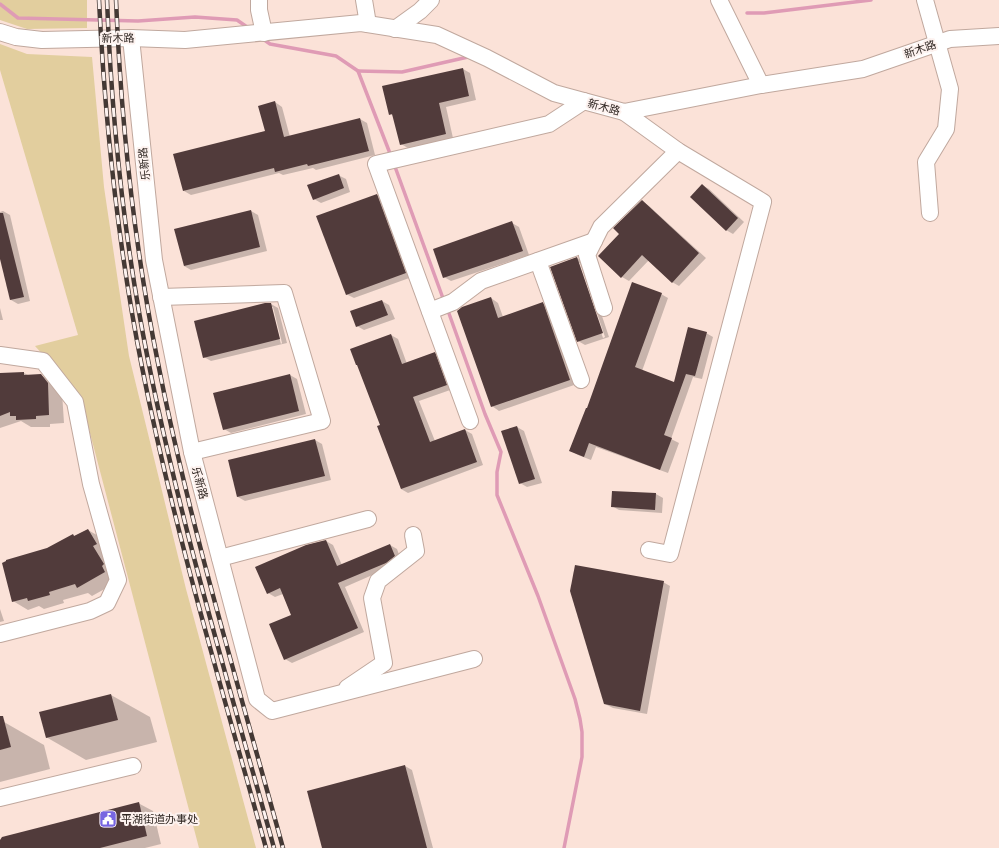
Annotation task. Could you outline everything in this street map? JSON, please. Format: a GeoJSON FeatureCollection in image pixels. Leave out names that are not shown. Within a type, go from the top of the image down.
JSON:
{"type":"FeatureCollection","features":[{"type":"Feature","properties":{"kind":"street"},"geometry":{"type":"LineString","coordinates":[[259,0],[259,10],[264,33]]}},
{"type":"Feature","properties":{"kind":"street"},"geometry":{"type":"LineString","coordinates":[[364,0],[368,24]]}},
{"type":"Feature","properties":{"kind":"street"},"geometry":{"type":"LineString","coordinates":[[395,28],[420,11],[431,0]]}},
{"type":"Feature","properties":{"kind":"street"},"geometry":{"type":"LineString","coordinates":[[719,0],[761,85]]}},
{"type":"Feature","properties":{"kind":"street"},"geometry":{"type":"LineString","coordinates":[[925,0],[950,89],[946,130],[926,162],[930,213]]}},
{"type":"Feature","properties":{"kind":"street","name":"新木路"},"geometry":{"type":"LineString","coordinates":[[0,32],[16,37],[42,40],[131,38],[185,40],[360,23],[368,24],[436,35],[487,58],[554,93],[624,112],[761,85],[863,68],[950,39],[999,36]]}},
{"type":"Feature","properties":{"kind":"street","name":"乐新路"},"geometry":{"type":"LineString","coordinates":[[131,38],[154,260],[161,298],[192,452],[257,699],[272,711],[474,660]]}},
{"type":"Feature","properties":{"kind":"street"},"geometry":{"type":"LineString","coordinates":[[470,421],[376,164],[549,124],[584,101]]}},
{"type":"Feature","properties":{"kind":"street"},"geometry":{"type":"LineString","coordinates":[[624,112],[678,151],[763,202],[670,554],[649,550]]}},
{"type":"Feature","properties":{"kind":"street"},"geometry":{"type":"LineString","coordinates":[[604,308],[587,255],[602,227],[678,151]]}},
{"type":"Feature","properties":{"kind":"street"},"geometry":{"type":"LineString","coordinates":[[430,311],[453,302],[481,281],[594,241]]}},
{"type":"Feature","properties":{"kind":"street"},"geometry":{"type":"LineString","coordinates":[[538,261],[581,380]]}},
{"type":"Feature","properties":{"kind":"street"},"geometry":{"type":"LineString","coordinates":[[161,298],[284,293],[322,421],[192,452]]}},
{"type":"Feature","properties":{"kind":"street"},"geometry":{"type":"LineString","coordinates":[[0,355],[43,361],[75,402],[91,484],[118,580],[108,603],[90,611],[0,634]]}},
{"type":"Feature","properties":{"kind":"street"},"geometry":{"type":"LineString","coordinates":[[220,558],[368,519]]}},
{"type":"Feature","properties":{"kind":"street"},"geometry":{"type":"LineString","coordinates":[[338,694],[384,662],[372,598],[378,581],[416,551],[413,535]]}},
{"type":"Feature","properties":{"kind":"street"},"geometry":{"type":"LineString","coordinates":[[0,798],[133,766]]}},
{"type":"Feature","properties":{"kind":"shaded area"},"geometry":{"type":"Polygon","coordinates":[[[0,0],[87,0],[87,28],[27,29],[0,20],[0,0]]]}},
{"type":"Feature","properties":{"kind":"shaded area"},"geometry":{"type":"Polygon","coordinates":[[[0,44],[27,54],[92,57],[104,187],[129,356],[186,589],[256,848],[199,848],[80,395],[35,346],[78,335],[0,70],[0,44]]]}},
{"type":"Feature","properties":{"kind":"building"},"geometry":{"type":"Polygon","coordinates":[[[463,68],[469,96],[439,103],[446,134],[400,145],[392,114],[389,115],[382,86],[463,68]]]}},
{"type":"Feature","properties":{"kind":"building"},"geometry":{"type":"Polygon","coordinates":[[[275,101],[284,137],[360,118],[369,151],[308,166],[307,164],[275,172],[274,168],[183,191],[173,154],[265,131],[258,106],[275,101]]]}},
{"type":"Feature","properties":{"kind":"building"},"geometry":{"type":"Polygon","coordinates":[[[339,174],[344,188],[313,200],[307,185],[339,174]]]}},
{"type":"Feature","properties":{"kind":"building"},"geometry":{"type":"Polygon","coordinates":[[[702,184],[738,218],[726,231],[690,197],[702,184]]]}},
{"type":"Feature","properties":{"kind":"building"},"geometry":{"type":"Polygon","coordinates":[[[377,194],[406,273],[346,295],[316,216],[377,194]]]}},
{"type":"Feature","properties":{"kind":"building"},"geometry":{"type":"Polygon","coordinates":[[[642,200],[699,253],[672,283],[642,255],[621,278],[598,256],[619,234],[613,228],[642,200]]]}},
{"type":"Feature","properties":{"kind":"building"},"geometry":{"type":"Polygon","coordinates":[[[251,210],[260,247],[184,266],[174,229],[251,210]]]}},
{"type":"Feature","properties":{"kind":"building"},"geometry":{"type":"Polygon","coordinates":[[[0,213],[3,213],[24,297],[10,300],[0,259],[0,213]]]}},
{"type":"Feature","properties":{"kind":"building"},"geometry":{"type":"Polygon","coordinates":[[[512,221],[523,251],[443,278],[433,249],[512,221]]]}},
{"type":"Feature","properties":{"kind":"building"},"geometry":{"type":"Polygon","coordinates":[[[577,257],[603,333],[577,342],[550,267],[577,257]]]}},
{"type":"Feature","properties":{"kind":"building"},"geometry":{"type":"Polygon","coordinates":[[[632,282],[662,293],[635,367],[674,382],[688,327],[707,332],[695,376],[686,374],[664,435],[672,438],[660,470],[589,443],[584,457],[569,451],[587,408],[632,282]]]}},
{"type":"Feature","properties":{"kind":"building"},"geometry":{"type":"Polygon","coordinates":[[[491,297],[498,318],[543,302],[570,380],[491,407],[457,311],[462,307],[491,297]]]}},
{"type":"Feature","properties":{"kind":"building"},"geometry":{"type":"Polygon","coordinates":[[[382,300],[388,315],[356,327],[350,311],[382,300]]]}},
{"type":"Feature","properties":{"kind":"building"},"geometry":{"type":"Polygon","coordinates":[[[265,303],[271,303],[280,339],[203,358],[194,321],[265,303]]]}},
{"type":"Feature","properties":{"kind":"building"},"geometry":{"type":"Polygon","coordinates":[[[391,334],[402,364],[435,352],[447,385],[413,397],[430,442],[465,429],[477,462],[401,489],[377,426],[380,425],[350,349],[391,334]]]}},
{"type":"Feature","properties":{"kind":"building"},"geometry":{"type":"Polygon","coordinates":[[[24,372],[24,375],[41,374],[48,383],[49,415],[36,416],[36,419],[16,420],[16,416],[10,416],[10,412],[0,416],[0,373],[24,372]]]}},
{"type":"Feature","properties":{"kind":"building"},"geometry":{"type":"Polygon","coordinates":[[[290,374],[299,411],[223,430],[213,393],[290,374]]]}},
{"type":"Feature","properties":{"kind":"building"},"geometry":{"type":"Polygon","coordinates":[[[517,426],[535,479],[519,484],[501,431],[517,426]]]}},
{"type":"Feature","properties":{"kind":"building"},"geometry":{"type":"Polygon","coordinates":[[[315,439],[325,476],[237,497],[228,460],[315,439]]]}},
{"type":"Feature","properties":{"kind":"building"},"geometry":{"type":"Polygon","coordinates":[[[612,491],[656,493],[655,510],[611,507],[612,491]]]}},
{"type":"Feature","properties":{"kind":"building"},"geometry":{"type":"Polygon","coordinates":[[[88,529],[97,544],[93,546],[104,564],[102,566],[105,572],[77,588],[75,584],[49,592],[50,595],[28,601],[27,598],[12,602],[2,563],[6,560],[47,548],[73,534],[74,536],[88,529]]]}},
{"type":"Feature","properties":{"kind":"building"},"geometry":{"type":"Polygon","coordinates":[[[326,540],[337,566],[390,544],[395,556],[386,563],[338,583],[358,628],[284,660],[269,624],[291,615],[280,588],[267,594],[255,567],[306,545],[326,540]]]}},
{"type":"Feature","properties":{"kind":"building"},"geometry":{"type":"Polygon","coordinates":[[[575,565],[664,581],[640,711],[604,704],[570,591],[575,565]]]}},
{"type":"Feature","properties":{"kind":"building"},"geometry":{"type":"Polygon","coordinates":[[[111,694],[118,720],[46,738],[39,712],[111,694]]]}},
{"type":"Feature","properties":{"kind":"building"},"geometry":{"type":"Polygon","coordinates":[[[0,716],[3,716],[11,747],[0,750],[0,716]]]}},
{"type":"Feature","properties":{"kind":"building"},"geometry":{"type":"Polygon","coordinates":[[[405,765],[427,848],[322,848],[307,791],[405,765]]]}},
{"type":"Feature","properties":{"kind":"building","name":"平湖街道办事处"},"geometry":{"type":"Polygon","coordinates":[[[139,802],[147,836],[100,848],[0,848],[0,840],[2,837],[139,802]]]}},
{"type":"Feature","properties":{"kind":"waterway"},"geometry":{"type":"LineString","coordinates":[[747,13],[764,13],[871,0]]}},
{"type":"Feature","properties":{"kind":"waterway"},"geometry":{"type":"LineString","coordinates":[[0,4],[18,18],[138,21],[195,17],[237,20],[250,29]]}},
{"type":"Feature","properties":{"kind":"waterway"},"geometry":{"type":"LineString","coordinates":[[263,39],[270,44],[336,56],[358,71],[391,156]]}},
{"type":"Feature","properties":{"kind":"waterway"},"geometry":{"type":"LineString","coordinates":[[358,71],[402,72],[468,57]]}},
{"type":"Feature","properties":{"kind":"waterway"},"geometry":{"type":"LineString","coordinates":[[394,164],[444,301]]}},
{"type":"Feature","properties":{"kind":"waterway"},"geometry":{"type":"LineString","coordinates":[[447,308],[485,414],[501,452],[497,472],[497,495],[538,596],[575,699],[580,719],[582,732],[582,757],[564,848]]}},
{"type":"Feature","properties":{"kind":"railway"},"geometry":{"type":"LineString","coordinates":[[99,0],[105,92],[119,230],[142,367],[184,549],[266,848]]}},
{"type":"Feature","properties":{"kind":"railway"},"geometry":{"type":"LineString","coordinates":[[107,0],[111,78],[122,195],[139,312],[152,380],[200,581],[274,848]]}},
{"type":"Feature","properties":{"kind":"railway"},"geometry":{"type":"LineString","coordinates":[[116,0],[121,91],[135,228],[158,363],[200,546],[283,848]]}},
{"type":"Feature","properties":{"kind":"place","name":"平湖街道办事处"},"geometry":{"type":"Point","coordinates":[108,819]}}]}
